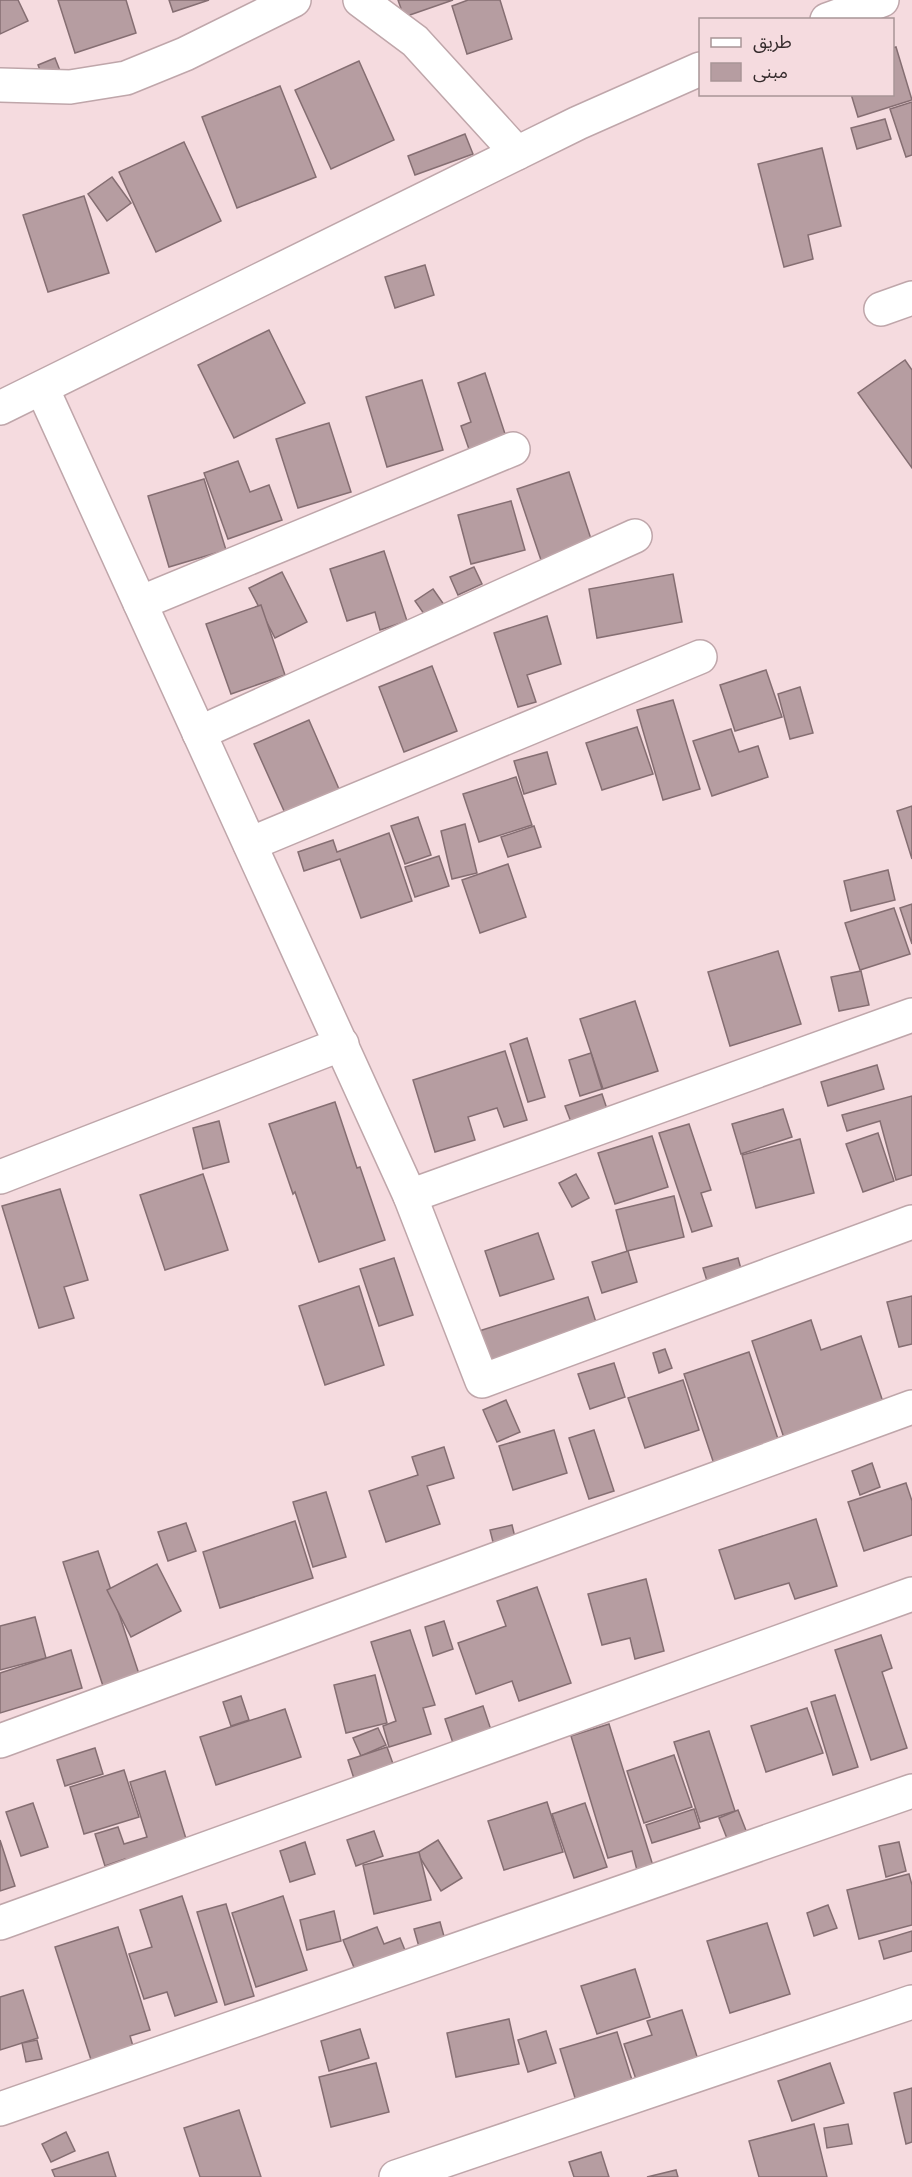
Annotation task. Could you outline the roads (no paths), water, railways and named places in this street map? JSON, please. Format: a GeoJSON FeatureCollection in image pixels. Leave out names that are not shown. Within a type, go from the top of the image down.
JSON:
{"type":"FeatureCollection","features":[{"type":"Feature","properties":{"kind":"street"},"geometry":{"type":"LineString","coordinates":[[0,85],[70,87],[126,78],[185,54],[294,0]]}},
{"type":"Feature","properties":{"kind":"street"},"geometry":{"type":"LineString","coordinates":[[360,0],[415,41],[517,153]]}},
{"type":"Feature","properties":{"kind":"street"},"geometry":{"type":"LineString","coordinates":[[832,18],[882,0]]}},
{"type":"Feature","properties":{"kind":"street"},"geometry":{"type":"LineString","coordinates":[[0,408],[578,123],[699,69]]}},
{"type":"Feature","properties":{"kind":"street"},"geometry":{"type":"LineString","coordinates":[[881,309],[912,298]]}},
{"type":"Feature","properties":{"kind":"street"},"geometry":{"type":"LineString","coordinates":[[42,388],[410,1196],[482,1381],[912,1222]]}},
{"type":"Feature","properties":{"kind":"street"},"geometry":{"type":"LineString","coordinates":[[140,603],[513,449]]}},
{"type":"Feature","properties":{"kind":"street"},"geometry":{"type":"LineString","coordinates":[[199,733],[635,536]]}},
{"type":"Feature","properties":{"kind":"street"},"geometry":{"type":"LineString","coordinates":[[250,844],[700,657]]}},
{"type":"Feature","properties":{"kind":"street"},"geometry":{"type":"LineString","coordinates":[[410,1196],[912,1015]]}},
{"type":"Feature","properties":{"kind":"street"},"geometry":{"type":"LineString","coordinates":[[0,1178],[342,1044]]}},
{"type":"Feature","properties":{"kind":"street"},"geometry":{"type":"LineString","coordinates":[[0,1741],[912,1407]]}},
{"type":"Feature","properties":{"kind":"street"},"geometry":{"type":"LineString","coordinates":[[0,1923],[912,1594]]}},
{"type":"Feature","properties":{"kind":"street"},"geometry":{"type":"LineString","coordinates":[[0,2109],[912,1791]]}},
{"type":"Feature","properties":{"kind":"street"},"geometry":{"type":"LineString","coordinates":[[396,2177],[912,2002]]}}]}
